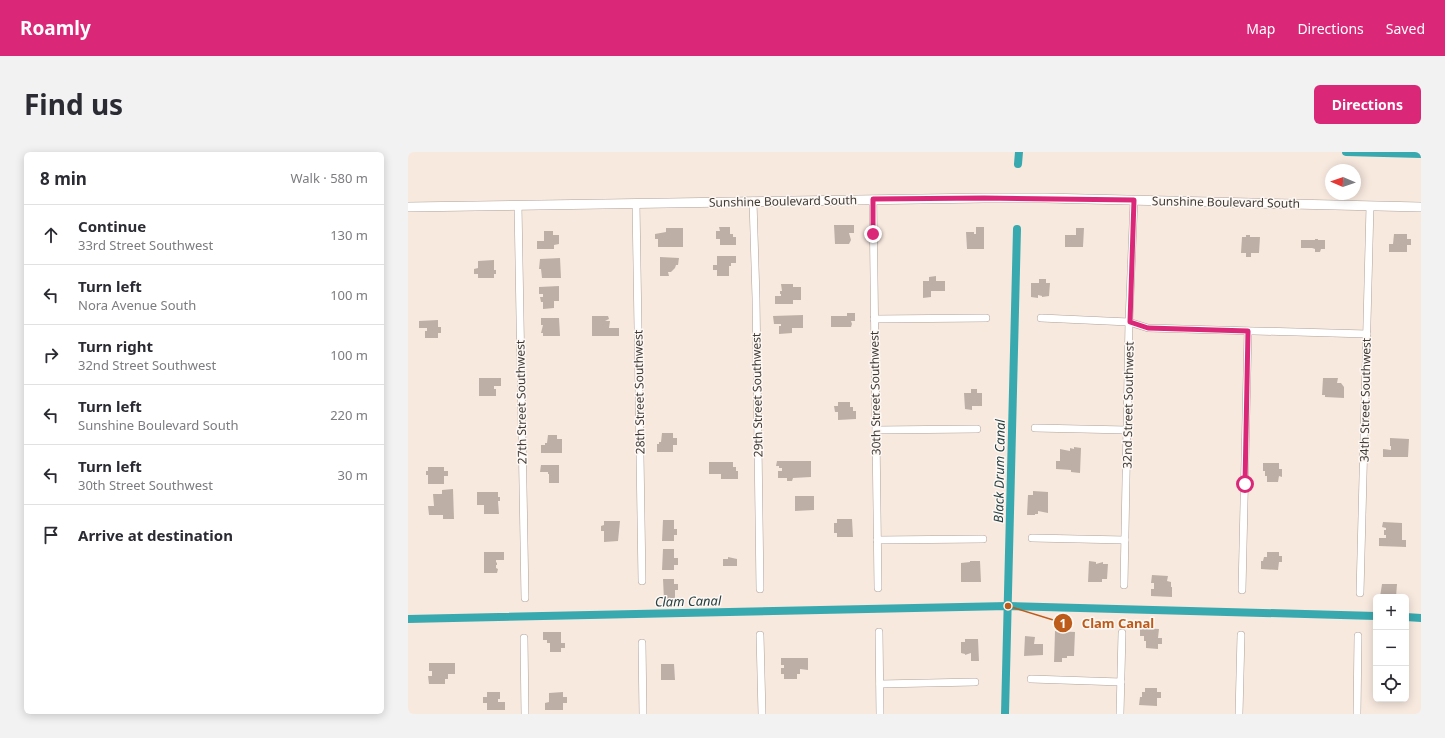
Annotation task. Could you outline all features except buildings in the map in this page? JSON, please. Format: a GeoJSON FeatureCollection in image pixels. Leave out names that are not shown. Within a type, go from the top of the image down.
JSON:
{"type":"FeatureCollection","features":[{"type":"Feature","properties":{"kind":"street","name":"Sunshine Boulevard South"},"geometry":{"type":"LineString","coordinates":[[408,207],[992,198],[1421,207]]}},
{"type":"Feature","properties":{"kind":"street","name":"30th Street Southwest"},"geometry":{"type":"LineString","coordinates":[[873,199],[878,588]]}},
{"type":"Feature","properties":{"kind":"street","name":"32nd Street Southwest"},"geometry":{"type":"LineString","coordinates":[[1124,585],[1134,200]]}},
{"type":"Feature","properties":{"kind":"street","name":"29th Street Southwest"},"geometry":{"type":"LineString","coordinates":[[753,201],[756,298],[760,589]]}},
{"type":"Feature","properties":{"kind":"street","name":"28th Street Southwest"},"geometry":{"type":"LineString","coordinates":[[636,203],[642,581]]}},
{"type":"Feature","properties":{"kind":"street","name":"27th Street Southwest"},"geometry":{"type":"LineString","coordinates":[[518,205],[524,598]]}},
{"type":"Feature","properties":{"kind":"street","name":"34th Street Southwest"},"geometry":{"type":"LineString","coordinates":[[1360,593],[1370,206]]}},
{"type":"Feature","properties":{"kind":"street"},"geometry":{"type":"LineString","coordinates":[[874,320],[986,318]]}},
{"type":"Feature","properties":{"kind":"street"},"geometry":{"type":"LineString","coordinates":[[1041,318],[1130,322],[1148,328],[1367,334]]}},
{"type":"Feature","properties":{"kind":"street"},"geometry":{"type":"LineString","coordinates":[[1242,590],[1248,331]]}},
{"type":"Feature","properties":{"kind":"street"},"geometry":{"type":"LineString","coordinates":[[1035,428],[1127,430]]}},
{"type":"Feature","properties":{"kind":"street"},"geometry":{"type":"LineString","coordinates":[[876,430],[977,429]]}},
{"type":"Feature","properties":{"kind":"street"},"geometry":{"type":"LineString","coordinates":[[1032,538],[1125,540]]}},
{"type":"Feature","properties":{"kind":"street"},"geometry":{"type":"LineString","coordinates":[[877,540],[983,539]]}},
{"type":"Feature","properties":{"kind":"street"},"geometry":{"type":"LineString","coordinates":[[879,632],[880,714]]}},
{"type":"Feature","properties":{"kind":"street"},"geometry":{"type":"LineString","coordinates":[[1120,714],[1122,633]]}},
{"type":"Feature","properties":{"kind":"street"},"geometry":{"type":"LineString","coordinates":[[760,635],[762,714]]}},
{"type":"Feature","properties":{"kind":"street"},"geometry":{"type":"LineString","coordinates":[[1239,714],[1241,635]]}},
{"type":"Feature","properties":{"kind":"street"},"geometry":{"type":"LineString","coordinates":[[1357,714],[1358,636]]}},
{"type":"Feature","properties":{"kind":"street"},"geometry":{"type":"LineString","coordinates":[[524,638],[526,714]]}},
{"type":"Feature","properties":{"kind":"street"},"geometry":{"type":"LineString","coordinates":[[642,643],[643,714]]}},
{"type":"Feature","properties":{"kind":"street"},"geometry":{"type":"LineString","coordinates":[[1030,679],[1121,682]]}},
{"type":"Feature","properties":{"kind":"street"},"geometry":{"type":"LineString","coordinates":[[880,684],[975,682]]}},
{"type":"Feature","properties":{"kind":"waterway","name":"Black Drum Canal"},"geometry":{"type":"LineString","coordinates":[[1018,164],[1019,152]]}},
{"type":"Feature","properties":{"kind":"waterway"},"geometry":{"type":"LineString","coordinates":[[1346,152],[1421,154]]}},
{"type":"Feature","properties":{"kind":"waterway","name":"Black Drum Canal"},"geometry":{"type":"LineString","coordinates":[[1005,714],[1017,229]]}},
{"type":"Feature","properties":{"kind":"waterway","name":"Clam Canal"},"geometry":{"type":"LineString","coordinates":[[408,619],[1008,606],[1373,616]]}},
{"type":"Feature","properties":{"kind":"waterway","name":"Clam Canal"},"geometry":{"type":"LineString","coordinates":[[1409,617],[1421,618]]}},
{"type":"Feature","properties":{"kind":"place","name":"Clam Canal"},"geometry":{"type":"Point","coordinates":[1008,606]}},
{"type":"Feature","properties":{"kind":"route"},"geometry":{"type":"LineString","coordinates":[[873,234],[873,199],[1044,198],[1134,200],[1130,322],[1148,328],[1248,331],[1245,484]]}}]}
